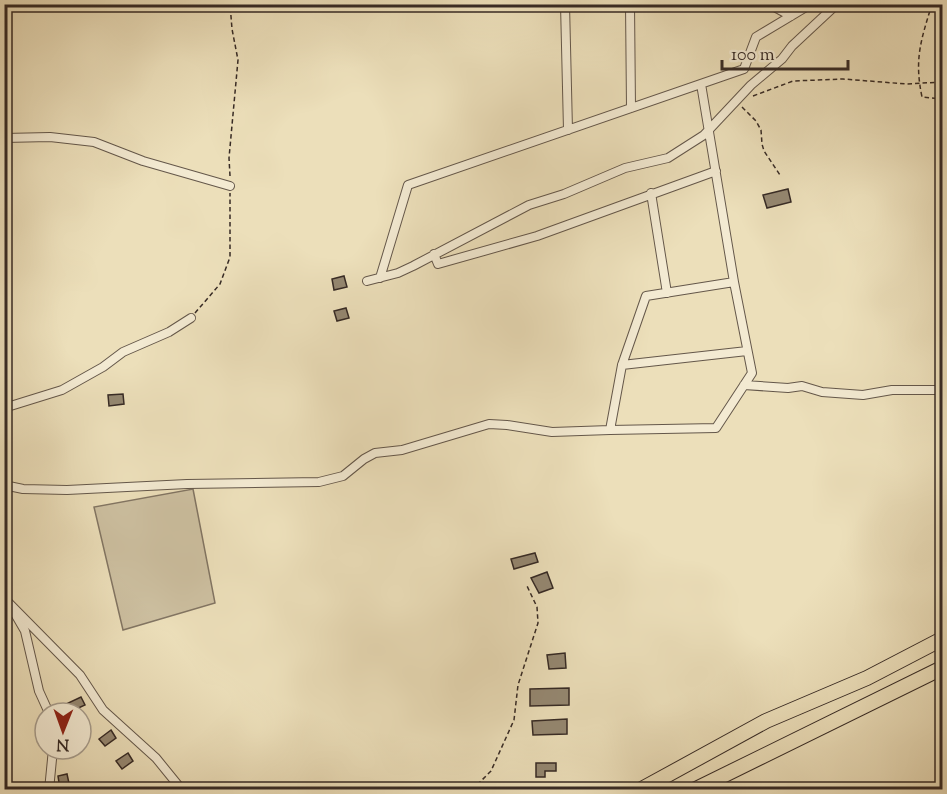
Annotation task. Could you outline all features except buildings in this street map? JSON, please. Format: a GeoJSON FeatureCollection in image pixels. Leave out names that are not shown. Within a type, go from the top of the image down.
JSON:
{"type":"FeatureCollection","features":[{"type":"Feature","properties":{"kind":"highway"},"geometry":{"type":"LineString","coordinates":[[640,789],[766,721],[867,678],[942,639]]}},
{"type":"Feature","properties":{"kind":"highway"},"geometry":{"type":"LineString","coordinates":[[694,789],[942,668]]}},
{"type":"Feature","properties":{"kind":"street"},"geometry":{"type":"LineString","coordinates":[[4,10],[19,4]]}},
{"type":"Feature","properties":{"kind":"street"},"geometry":{"type":"LineString","coordinates":[[565,4],[568,130]]}},
{"type":"Feature","properties":{"kind":"street"},"geometry":{"type":"LineString","coordinates":[[630,4],[632,108]]}},
{"type":"Feature","properties":{"kind":"street"},"geometry":{"type":"LineString","coordinates":[[769,4],[791,16]]}},
{"type":"Feature","properties":{"kind":"street"},"geometry":{"type":"LineString","coordinates":[[380,278],[408,185],[744,69],[756,37],[811,4]]}},
{"type":"Feature","properties":{"kind":"street"},"geometry":{"type":"LineString","coordinates":[[367,281],[398,273],[529,205],[564,194],[625,168],[668,158],[709,130],[751,85],[782,59],[792,46],[837,4]]}},
{"type":"Feature","properties":{"kind":"street"},"geometry":{"type":"LineString","coordinates":[[4,485],[23,489],[67,490],[187,484],[319,482],[343,476],[375,453],[402,450],[489,424],[552,432],[716,428],[752,373],[734,282],[701,84]]}},
{"type":"Feature","properties":{"kind":"street"},"geometry":{"type":"LineString","coordinates":[[4,138],[50,137],[94,142],[143,161],[230,186]]}},
{"type":"Feature","properties":{"kind":"street"},"geometry":{"type":"LineString","coordinates":[[434,254],[438,264],[459,259],[537,236],[716,171]]}},
{"type":"Feature","properties":{"kind":"street"},"geometry":{"type":"LineString","coordinates":[[651,193],[667,293]]}},
{"type":"Feature","properties":{"kind":"street"},"geometry":{"type":"LineString","coordinates":[[610,430],[622,365],[646,296],[734,282]]}},
{"type":"Feature","properties":{"kind":"street"},"geometry":{"type":"LineString","coordinates":[[4,408],[62,390],[89,376],[123,352],[169,332],[190,318]]}},
{"type":"Feature","properties":{"kind":"street"},"geometry":{"type":"LineString","coordinates":[[622,365],[747,351]]}},
{"type":"Feature","properties":{"kind":"street"},"geometry":{"type":"LineString","coordinates":[[744,385],[788,388],[802,386],[822,392],[862,395],[892,390],[942,390]]}},
{"type":"Feature","properties":{"kind":"street"},"geometry":{"type":"LineString","coordinates":[[7,602],[25,631],[43,701]]}},
{"type":"Feature","properties":{"kind":"street"},"geometry":{"type":"LineString","coordinates":[[7,602],[80,675],[103,710],[156,758],[182,789]]}},
{"type":"Feature","properties":{"kind":"street"},"geometry":{"type":"LineString","coordinates":[[49,789],[52,761]]}},
{"type":"Feature","properties":{"kind":"path"},"geometry":{"type":"LineString","coordinates":[[190,318],[220,284],[230,257],[229,158],[238,60],[230,4]]}},
{"type":"Feature","properties":{"kind":"path"},"geometry":{"type":"LineString","coordinates":[[932,4],[918,57],[920,83],[922,97],[942,99]]}},
{"type":"Feature","properties":{"kind":"path"},"geometry":{"type":"LineString","coordinates":[[780,175],[764,151],[761,130],[756,121],[738,100],[793,81],[843,79],[883,83],[942,82]]}},
{"type":"Feature","properties":{"kind":"path"},"geometry":{"type":"LineString","coordinates":[[472,789],[491,771],[514,720],[518,685],[538,623],[537,607],[527,586]]}},
{"type":"Feature","properties":{"kind":"shaded area"},"geometry":{"type":"Polygon","coordinates":[[[193,489],[215,603],[123,630],[94,507],[193,489]]]}}]}
